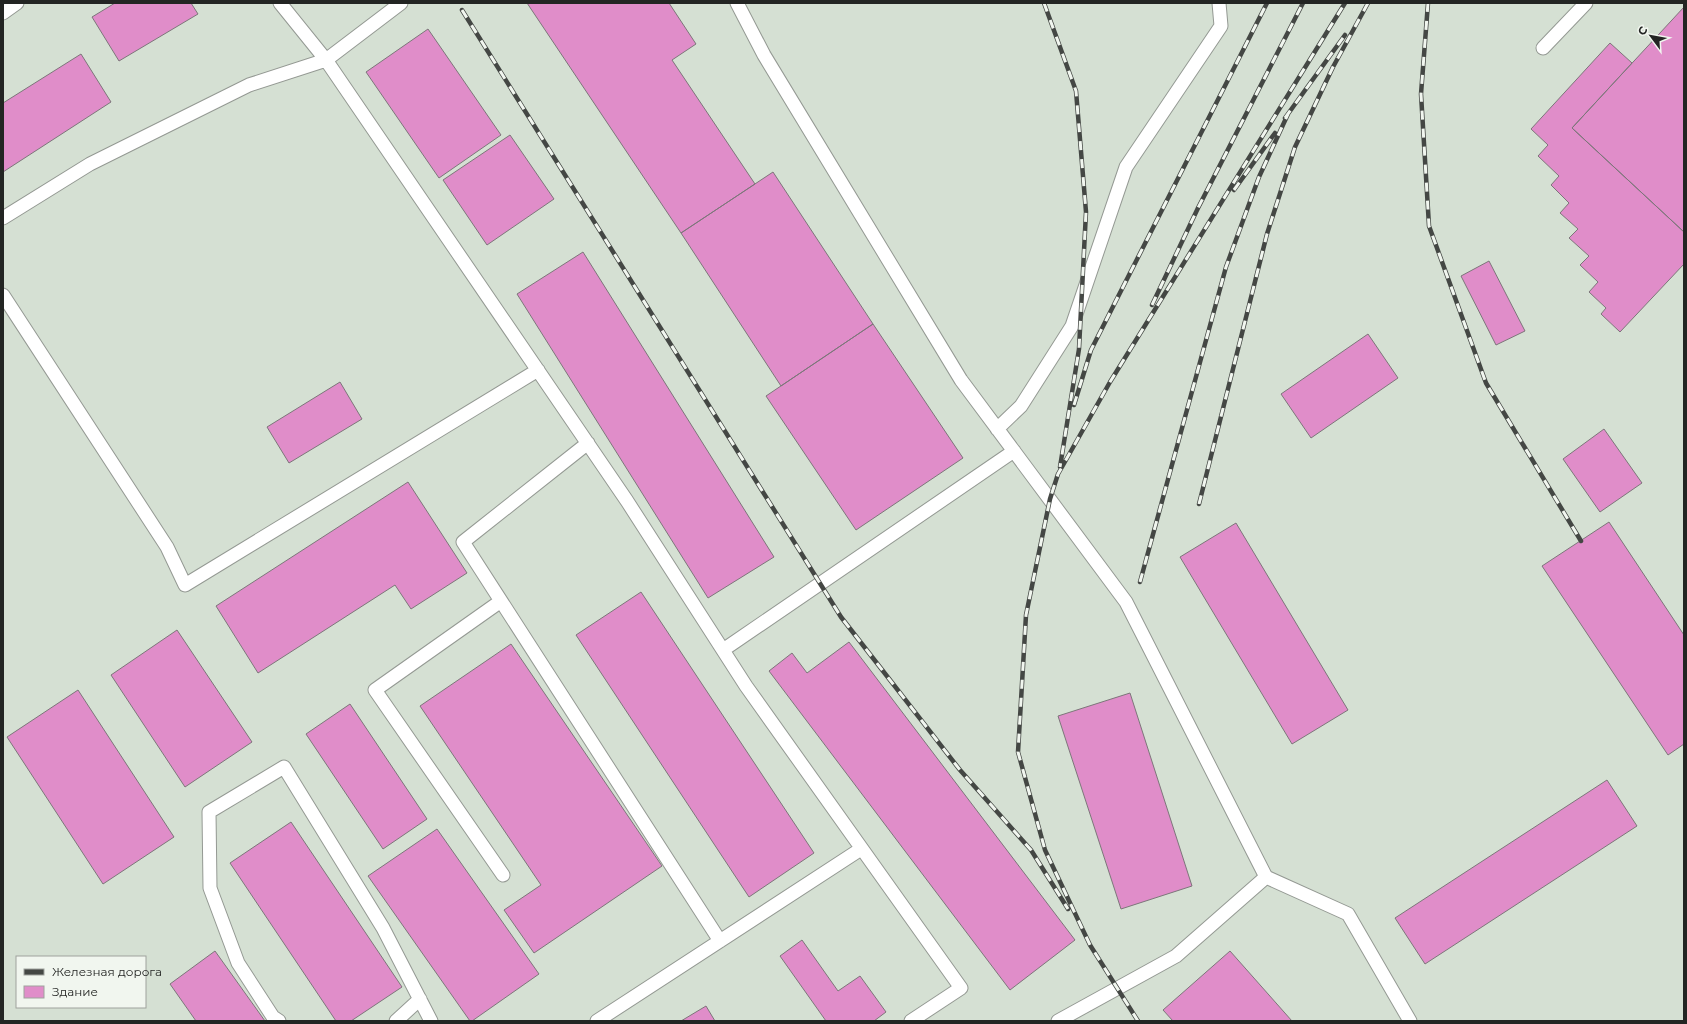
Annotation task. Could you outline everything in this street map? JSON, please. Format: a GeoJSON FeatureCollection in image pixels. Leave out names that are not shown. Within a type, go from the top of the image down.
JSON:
{"type":"FeatureCollection","features":[{"type":"Feature","properties":{"kind":"lane"},"geometry":{"type":"LineString","coordinates":[[3,13],[17,3]]}},
{"type":"Feature","properties":{"kind":"lane"},"geometry":{"type":"LineString","coordinates":[[280,3],[326,60],[627,501],[746,686],[961,988],[911,1021]]}},
{"type":"Feature","properties":{"kind":"lane"},"geometry":{"type":"LineString","coordinates":[[3,218],[90,164],[249,85],[326,60],[401,3]]}},
{"type":"Feature","properties":{"kind":"lane"},"geometry":{"type":"LineString","coordinates":[[737,3],[764,55],[957,373],[1126,602],[1266,878],[1348,914],[1410,1021]]}},
{"type":"Feature","properties":{"kind":"lane"},"geometry":{"type":"LineString","coordinates":[[997,429],[1020,406],[1072,326],[1126,167],[1221,26],[1219,3]]}},
{"type":"Feature","properties":{"kind":"lane"},"geometry":{"type":"LineString","coordinates":[[1543,48],[1586,3]]}},
{"type":"Feature","properties":{"kind":"lane"},"geometry":{"type":"LineString","coordinates":[[3,295],[167,547],[185,585],[538,370]]}},
{"type":"Feature","properties":{"kind":"lane"},"geometry":{"type":"LineString","coordinates":[[588,443],[463,542],[720,941]]}},
{"type":"Feature","properties":{"kind":"lane"},"geometry":{"type":"LineString","coordinates":[[723,650],[1014,451]]}},
{"type":"Feature","properties":{"kind":"lane"},"geometry":{"type":"LineString","coordinates":[[502,602],[375,690],[503,875]]}},
{"type":"Feature","properties":{"kind":"lane"},"geometry":{"type":"LineString","coordinates":[[279,1021],[273,1017],[238,963],[210,888],[209,812],[284,767],[383,928],[431,1021]]}},
{"type":"Feature","properties":{"kind":"lane"},"geometry":{"type":"LineString","coordinates":[[597,1021],[861,849]]}},
{"type":"Feature","properties":{"kind":"lane"},"geometry":{"type":"LineString","coordinates":[[1058,1021],[1176,956],[1266,878]]}},
{"type":"Feature","properties":{"kind":"lane"},"geometry":{"type":"LineString","coordinates":[[396,1021],[420,999]]}},
{"type":"Feature","properties":{"kind":"shaded area"},"geometry":{"type":"Polygon","coordinates":[[[3,3],[1684,3],[1684,1021],[3,1021],[3,3]]]}},
{"type":"Feature","properties":{"kind":"building"},"geometry":{"type":"Polygon","coordinates":[[[115,3],[191,3],[198,14],[119,61],[92,17],[115,3]]]}},
{"type":"Feature","properties":{"kind":"building"},"geometry":{"type":"Polygon","coordinates":[[[527,3],[669,3],[696,44],[672,60],[755,184],[681,233],[527,3]]]}},
{"type":"Feature","properties":{"kind":"building"},"geometry":{"type":"Polygon","coordinates":[[[1684,7],[1684,232],[1572,128],[1684,7]]]}},
{"type":"Feature","properties":{"kind":"building"},"geometry":{"type":"Polygon","coordinates":[[[428,29],[501,135],[439,178],[366,72],[428,29]]]}},
{"type":"Feature","properties":{"kind":"building"},"geometry":{"type":"Polygon","coordinates":[[[1610,43],[1632,63],[1572,128],[1684,232],[1684,264],[1620,332],[1601,314],[1606,308],[1589,292],[1598,282],[1580,265],[1589,256],[1569,238],[1578,229],[1560,213],[1569,203],[1551,185],[1559,176],[1538,156],[1548,145],[1531,129],[1610,43]]]}},
{"type":"Feature","properties":{"kind":"building"},"geometry":{"type":"Polygon","coordinates":[[[81,54],[111,102],[3,172],[3,103],[81,54]]]}},
{"type":"Feature","properties":{"kind":"building"},"geometry":{"type":"Polygon","coordinates":[[[510,135],[554,199],[487,245],[443,180],[510,135]]]}},
{"type":"Feature","properties":{"kind":"building"},"geometry":{"type":"Polygon","coordinates":[[[773,172],[873,324],[781,386],[681,233],[773,172]]]}},
{"type":"Feature","properties":{"kind":"building"},"geometry":{"type":"Polygon","coordinates":[[[583,252],[774,557],[708,598],[517,294],[583,252]]]}},
{"type":"Feature","properties":{"kind":"building"},"geometry":{"type":"Polygon","coordinates":[[[1489,261],[1525,331],[1496,345],[1461,276],[1489,261]]]}},
{"type":"Feature","properties":{"kind":"building"},"geometry":{"type":"Polygon","coordinates":[[[873,324],[963,458],[856,530],[766,396],[873,324]]]}},
{"type":"Feature","properties":{"kind":"building"},"geometry":{"type":"Polygon","coordinates":[[[1368,334],[1398,378],[1311,438],[1281,394],[1368,334]]]}},
{"type":"Feature","properties":{"kind":"building"},"geometry":{"type":"Polygon","coordinates":[[[340,382],[362,419],[289,463],[267,427],[340,382]]]}},
{"type":"Feature","properties":{"kind":"building"},"geometry":{"type":"Polygon","coordinates":[[[1604,429],[1642,483],[1600,512],[1563,459],[1604,429]]]}},
{"type":"Feature","properties":{"kind":"building"},"geometry":{"type":"Polygon","coordinates":[[[408,482],[467,573],[411,609],[395,585],[258,673],[216,606],[408,482]]]}},
{"type":"Feature","properties":{"kind":"building"},"geometry":{"type":"Polygon","coordinates":[[[1609,522],[1684,635],[1684,744],[1668,755],[1542,566],[1609,522]]]}},
{"type":"Feature","properties":{"kind":"building"},"geometry":{"type":"Polygon","coordinates":[[[1236,523],[1348,710],[1292,744],[1180,557],[1236,523]]]}},
{"type":"Feature","properties":{"kind":"building"},"geometry":{"type":"Polygon","coordinates":[[[641,592],[814,853],[749,897],[576,635],[641,592]]]}},
{"type":"Feature","properties":{"kind":"building"},"geometry":{"type":"Polygon","coordinates":[[[177,630],[252,742],[185,787],[111,675],[177,630]]]}},
{"type":"Feature","properties":{"kind":"building"},"geometry":{"type":"Polygon","coordinates":[[[849,642],[1075,940],[1010,990],[769,671],[792,653],[807,673],[849,642]]]}},
{"type":"Feature","properties":{"kind":"building"},"geometry":{"type":"Polygon","coordinates":[[[511,644],[662,866],[534,953],[504,910],[541,885],[420,706],[511,644]]]}},
{"type":"Feature","properties":{"kind":"building"},"geometry":{"type":"Polygon","coordinates":[[[78,690],[174,837],[103,884],[7,737],[78,690]]]}},
{"type":"Feature","properties":{"kind":"building"},"geometry":{"type":"Polygon","coordinates":[[[1130,693],[1192,886],[1121,909],[1058,716],[1130,693]]]}},
{"type":"Feature","properties":{"kind":"building"},"geometry":{"type":"Polygon","coordinates":[[[350,704],[427,819],[383,849],[306,734],[350,704]]]}},
{"type":"Feature","properties":{"kind":"building"},"geometry":{"type":"Polygon","coordinates":[[[1607,780],[1637,826],[1425,964],[1395,918],[1607,780]]]}},
{"type":"Feature","properties":{"kind":"building"},"geometry":{"type":"Polygon","coordinates":[[[291,822],[402,987],[351,1021],[336,1021],[230,863],[291,822]]]}},
{"type":"Feature","properties":{"kind":"building"},"geometry":{"type":"Polygon","coordinates":[[[437,829],[539,974],[472,1021],[470,1021],[368,876],[437,829]]]}},
{"type":"Feature","properties":{"kind":"building"},"geometry":{"type":"Polygon","coordinates":[[[802,940],[838,991],[860,976],[886,1012],[874,1021],[826,1021],[780,956],[802,940]]]}},
{"type":"Feature","properties":{"kind":"building"},"geometry":{"type":"Polygon","coordinates":[[[215,951],[265,1021],[196,1021],[170,984],[215,951]]]}},
{"type":"Feature","properties":{"kind":"building"},"geometry":{"type":"Polygon","coordinates":[[[1230,951],[1292,1021],[1173,1021],[1163,1010],[1230,951]]]}},
{"type":"Feature","properties":{"kind":"building"},"geometry":{"type":"Polygon","coordinates":[[[706,1006],[715,1021],[681,1021],[706,1006]]]}},
{"type":"Feature","properties":{"kind":"railway"},"geometry":{"type":"LineString","coordinates":[[1044,3],[1076,91],[1086,212],[1079,349],[1060,467]]}},
{"type":"Feature","properties":{"kind":"railway"},"geometry":{"type":"LineString","coordinates":[[1074,405],[1091,350],[1267,3]]}},
{"type":"Feature","properties":{"kind":"railway"},"geometry":{"type":"LineString","coordinates":[[1152,305],[1198,208],[1303,3]]}},
{"type":"Feature","properties":{"kind":"railway"},"geometry":{"type":"LineString","coordinates":[[1138,1021],[1090,945],[1045,850],[1018,752],[1026,615],[1050,499],[1058,474],[1110,382],[1345,3]]}},
{"type":"Feature","properties":{"kind":"railway"},"geometry":{"type":"LineString","coordinates":[[1199,504],[1267,234],[1295,147],[1333,67],[1368,3]]}},
{"type":"Feature","properties":{"kind":"railway"},"geometry":{"type":"LineString","coordinates":[[1428,3],[1421,94],[1429,226],[1486,383],[1581,541]]}},
{"type":"Feature","properties":{"kind":"railway"},"geometry":{"type":"LineString","coordinates":[[462,10],[841,617],[960,770],[1031,850],[1068,909]]}},
{"type":"Feature","properties":{"kind":"railway"},"geometry":{"type":"LineString","coordinates":[[1285,118],[1345,35]]}},
{"type":"Feature","properties":{"kind":"railway"},"geometry":{"type":"LineString","coordinates":[[1140,582],[1226,267],[1259,177],[1288,114]]}},
{"type":"Feature","properties":{"kind":"railway"},"geometry":{"type":"LineString","coordinates":[[1234,190],[1275,133]]}}]}
